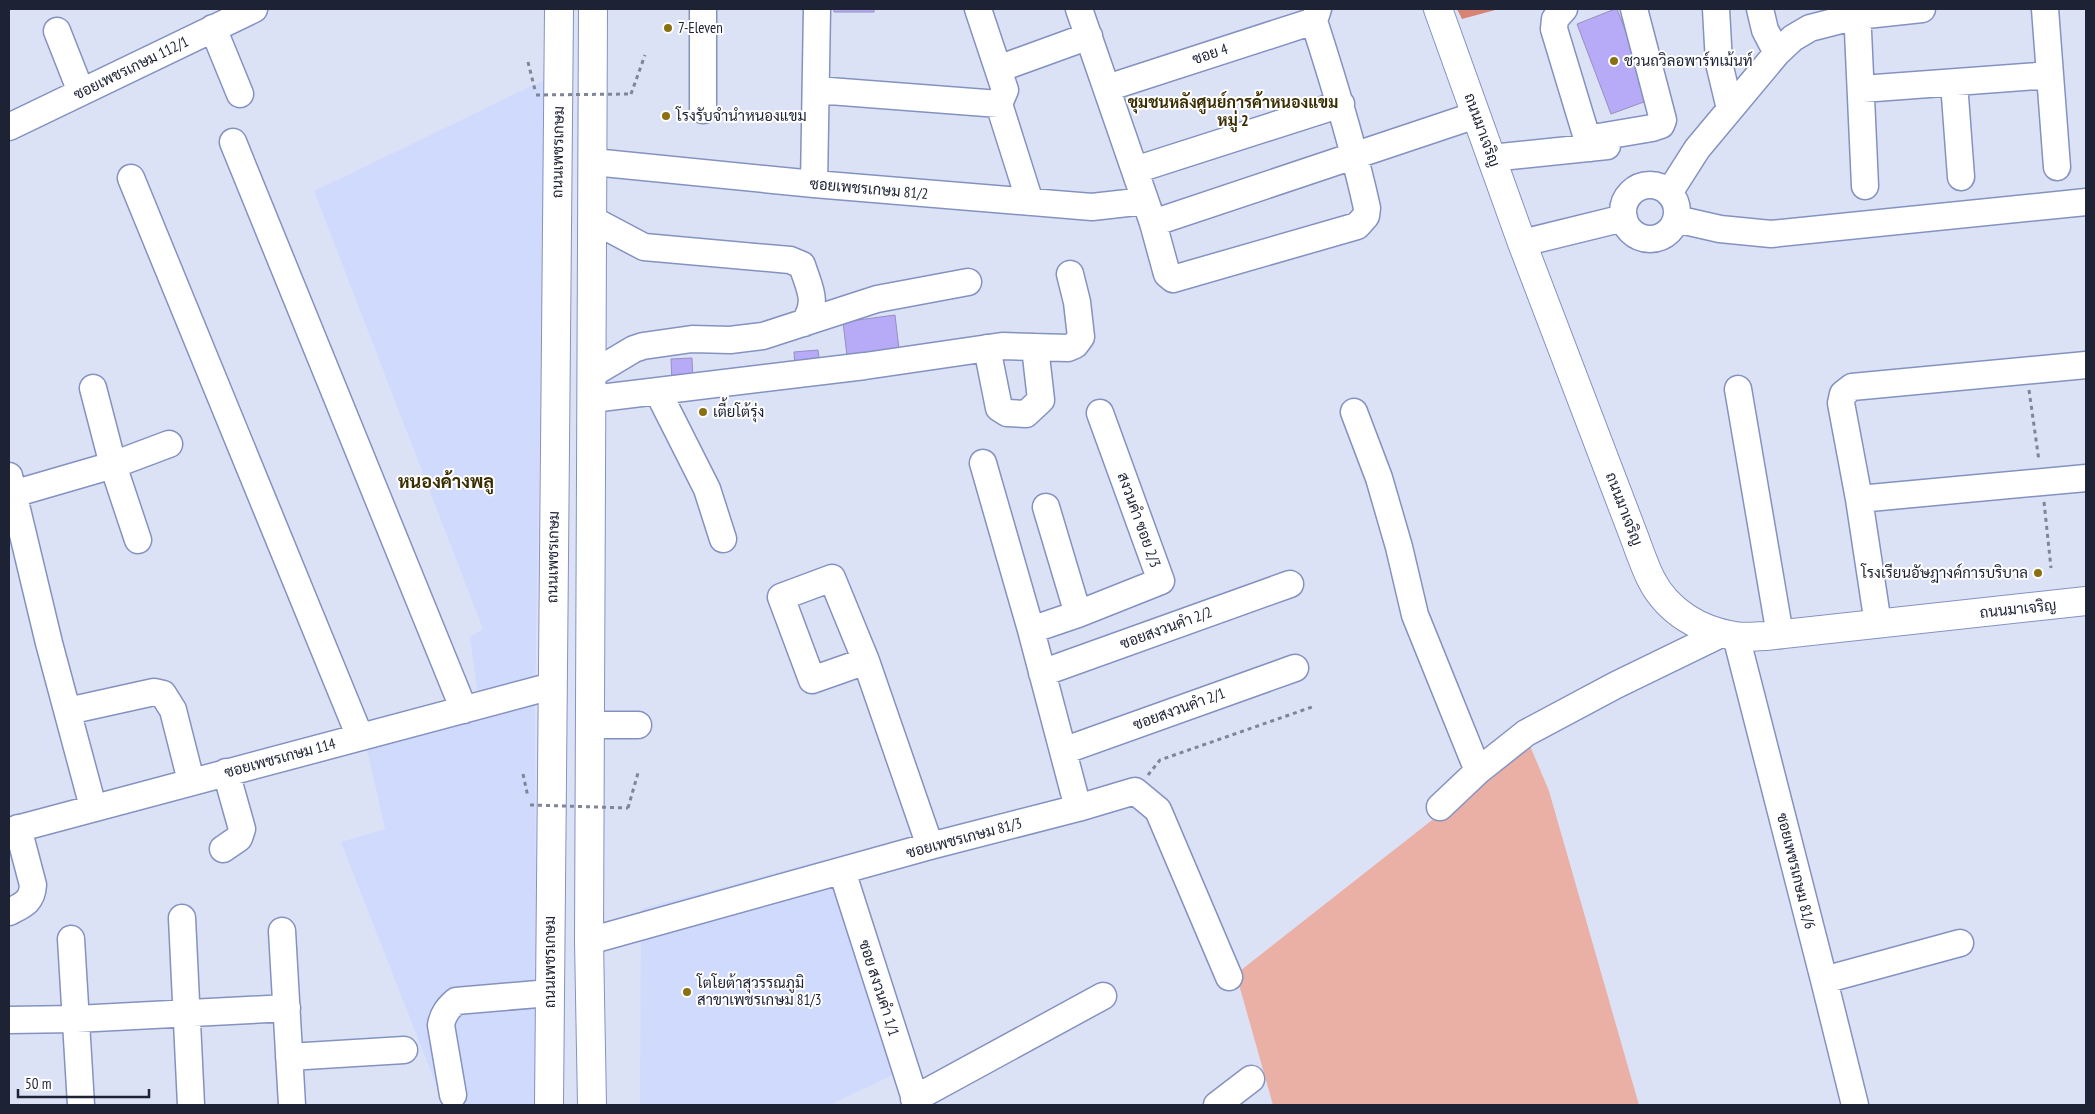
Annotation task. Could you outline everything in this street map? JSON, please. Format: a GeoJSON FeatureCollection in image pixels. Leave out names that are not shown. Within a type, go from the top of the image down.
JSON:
{"type":"FeatureCollection","features":[{"type":"Feature","properties":{"kind":"main road","name":"ถนนเพชรเกษม"},"geometry":{"type":"LineString","coordinates":[[549,1105],[559,9]]}},
{"type":"Feature","properties":{"kind":"main road"},"geometry":{"type":"LineString","coordinates":[[592,1105],[589,942],[593,9]]}},
{"type":"Feature","properties":{"kind":"main road","name":"ถนนมาเจริญ"},"geometry":{"type":"LineString","coordinates":[[1438,9],[1522,243],[1651,580],[1667,603],[1687,619],[1730,635],[1780,635],[2086,601]]}},
{"type":"Feature","properties":{"kind":"street","name":"ซอยเพชรเกษม 112/1"},"geometry":{"type":"LineString","coordinates":[[9,127],[254,9]]}},
{"type":"Feature","properties":{"kind":"street"},"geometry":{"type":"LineString","coordinates":[[703,9],[703,110]]}},
{"type":"Feature","properties":{"kind":"street"},"geometry":{"type":"LineString","coordinates":[[814,184],[817,9]]}},
{"type":"Feature","properties":{"kind":"street"},"geometry":{"type":"LineString","coordinates":[[978,9],[1005,90],[999,104],[1030,202]]}},
{"type":"Feature","properties":{"kind":"street"},"geometry":{"type":"LineString","coordinates":[[1079,9],[1149,212],[1167,274],[1173,279],[1357,226],[1366,216],[1367,208],[1355,155],[1316,15]]}},
{"type":"Feature","properties":{"kind":"street"},"geometry":{"type":"LineString","coordinates":[[1564,9],[1555,19],[1554,29],[1588,144]]}},
{"type":"Feature","properties":{"kind":"street"},"geometry":{"type":"LineString","coordinates":[[1588,144],[1652,128],[1661,124],[1663,120],[1634,9]]}},
{"type":"Feature","properties":{"kind":"street"},"geometry":{"type":"LineString","coordinates":[[1716,9],[1719,64],[1730,109]]}},
{"type":"Feature","properties":{"kind":"street"},"geometry":{"type":"LineString","coordinates":[[1760,9],[1765,30],[1777,53]]}},
{"type":"Feature","properties":{"kind":"street"},"geometry":{"type":"LineString","coordinates":[[1670,193],[1697,149],[1777,53],[1792,38],[1810,28],[1857,13],[1922,9]]}},
{"type":"Feature","properties":{"kind":"street"},"geometry":{"type":"LineString","coordinates":[[2045,9],[2057,168]]}},
{"type":"Feature","properties":{"kind":"street"},"geometry":{"type":"LineString","coordinates":[[1857,13],[1865,186]]}},
{"type":"Feature","properties":{"kind":"street","name":"ซอย 4"},"geometry":{"type":"LineString","coordinates":[[1106,88],[1316,15]]}},
{"type":"Feature","properties":{"kind":"street"},"geometry":{"type":"LineString","coordinates":[[213,28],[240,94]]}},
{"type":"Feature","properties":{"kind":"street"},"geometry":{"type":"LineString","coordinates":[[57,31],[81,92]]}},
{"type":"Feature","properties":{"kind":"street"},"geometry":{"type":"LineString","coordinates":[[998,68],[1089,36]]}},
{"type":"Feature","properties":{"kind":"street"},"geometry":{"type":"LineString","coordinates":[[1862,89],[2050,75]]}},
{"type":"Feature","properties":{"kind":"street"},"geometry":{"type":"LineString","coordinates":[[1954,83],[1961,177]]}},
{"type":"Feature","properties":{"kind":"street"},"geometry":{"type":"LineString","coordinates":[[816,90],[999,104]]}},
{"type":"Feature","properties":{"kind":"street"},"geometry":{"type":"LineString","coordinates":[[1135,170],[1341,104]]}},
{"type":"Feature","properties":{"kind":"street","name":"ซอยเพชรเกษม 81/2"},"geometry":{"type":"LineString","coordinates":[[593,162],[814,184],[1149,212],[1355,155],[1476,115]]}},
{"type":"Feature","properties":{"kind":"street"},"geometry":{"type":"LineString","coordinates":[[1491,158],[1588,144],[1660,139]]}},
{"type":"Feature","properties":{"kind":"street"},"geometry":{"type":"LineString","coordinates":[[233,142],[464,710]]}},
{"type":"Feature","properties":{"kind":"street"},"geometry":{"type":"LineString","coordinates":[[131,178],[360,737]]}},
{"type":"Feature","properties":{"kind":"street"},"geometry":{"type":"LineString","coordinates":[[1654,185],[1670,193],[1675,201],[1676,219],[1666,234],[1649,239],[1633,233],[1624,218],[1625,201],[1637,188],[1654,185]]}},
{"type":"Feature","properties":{"kind":"street"},"geometry":{"type":"LineString","coordinates":[[1676,219],[1720,229],[1771,234],[2086,202]]}},
{"type":"Feature","properties":{"kind":"street"},"geometry":{"type":"LineString","coordinates":[[1522,243],[1624,218]]}},
{"type":"Feature","properties":{"kind":"street"},"geometry":{"type":"LineString","coordinates":[[593,220],[644,248],[790,260],[802,265],[814,302],[811,313],[804,323]]}},
{"type":"Feature","properties":{"kind":"street"},"geometry":{"type":"LineString","coordinates":[[592,387],[658,392],[1013,345],[1068,348],[1075,345],[1081,337],[1077,302],[1070,274]]}},
{"type":"Feature","properties":{"kind":"street"},"geometry":{"type":"LineString","coordinates":[[592,387],[634,349],[643,346],[692,339],[730,340],[763,336],[877,299],[968,282]]}},
{"type":"Feature","properties":{"kind":"street"},"geometry":{"type":"LineString","coordinates":[[987,348],[1000,408],[1007,413],[1026,414],[1041,400],[1035,347]]}},
{"type":"Feature","properties":{"kind":"street"},"geometry":{"type":"LineString","coordinates":[[1878,624],[1859,499],[1841,403],[1843,394],[1852,387],[2086,365]]}},
{"type":"Feature","properties":{"kind":"street"},"geometry":{"type":"LineString","coordinates":[[94,388],[113,465],[138,540]]}},
{"type":"Feature","properties":{"kind":"street"},"geometry":{"type":"LineString","coordinates":[[1738,389],[1780,635]]}},
{"type":"Feature","properties":{"kind":"street"},"geometry":{"type":"LineString","coordinates":[[658,392],[707,489],[723,539]]}},
{"type":"Feature","properties":{"kind":"street"},"geometry":{"type":"LineString","coordinates":[[1354,412],[1379,478],[1399,546],[1415,615],[1478,771]]}},
{"type":"Feature","properties":{"kind":"street","name":"สงวนคำ ซอย 2/3"},"geometry":{"type":"LineString","coordinates":[[1031,630],[1160,582],[1100,413]]}},
{"type":"Feature","properties":{"kind":"street"},"geometry":{"type":"LineString","coordinates":[[93,807],[49,642],[11,485],[113,465],[169,444]]}},
{"type":"Feature","properties":{"kind":"street"},"geometry":{"type":"LineString","coordinates":[[983,463],[1031,630],[1078,808]]}},
{"type":"Feature","properties":{"kind":"street"},"geometry":{"type":"LineString","coordinates":[[1859,499],[2086,478]]}},
{"type":"Feature","properties":{"kind":"street"},"geometry":{"type":"LineString","coordinates":[[1046,507],[1078,614]]}},
{"type":"Feature","properties":{"kind":"street","name":"ซอยสงวนคำ 2/2"},"geometry":{"type":"LineString","coordinates":[[1042,673],[1290,584]]}},
{"type":"Feature","properties":{"kind":"street"},"geometry":{"type":"LineString","coordinates":[[1440,807],[1478,771],[1526,733],[1616,685],[1730,635]]}},
{"type":"Feature","properties":{"kind":"street","name":"ซอยเพชรเกษม 81/6"},"geometry":{"type":"LineString","coordinates":[[1730,635],[1824,980],[1855,1105]]}},
{"type":"Feature","properties":{"kind":"street"},"geometry":{"type":"LineString","coordinates":[[866,660],[930,846]]}},
{"type":"Feature","properties":{"kind":"street","name":"ซอยสงวนคำ 2/1"},"geometry":{"type":"LineString","coordinates":[[1063,751],[1295,668]]}},
{"type":"Feature","properties":{"kind":"street","name":"ซอยเพชรเกษม 114"},"geometry":{"type":"LineString","coordinates":[[13,829],[552,686]]}},
{"type":"Feature","properties":{"kind":"street"},"geometry":{"type":"LineString","coordinates":[[68,712],[154,692],[163,694],[173,710],[191,781]]}},
{"type":"Feature","properties":{"kind":"street"},"geometry":{"type":"LineString","coordinates":[[590,725],[638,725]]}},
{"type":"Feature","properties":{"kind":"street"},"geometry":{"type":"LineString","coordinates":[[223,849],[240,838],[242,829],[226,772]]}},
{"type":"Feature","properties":{"kind":"street"},"geometry":{"type":"LineString","coordinates":[[1135,791],[1158,810],[1229,977]]}},
{"type":"Feature","properties":{"kind":"street","name":"ซอยเพชรเกษม 81/3"},"geometry":{"type":"LineString","coordinates":[[589,942],[930,846],[1078,808],[1135,791]]}},
{"type":"Feature","properties":{"kind":"street"},"geometry":{"type":"LineString","coordinates":[[9,912],[28,903],[33,893],[33,885],[13,829]]}},
{"type":"Feature","properties":{"kind":"street","name":"ซอย สงวนคำ 1/1"},"geometry":{"type":"LineString","coordinates":[[842,871],[916,1102]]}},
{"type":"Feature","properties":{"kind":"street"},"geometry":{"type":"LineString","coordinates":[[182,918],[191,1105]]}},
{"type":"Feature","properties":{"kind":"street"},"geometry":{"type":"LineString","coordinates":[[282,931],[292,1105]]}},
{"type":"Feature","properties":{"kind":"street"},"geometry":{"type":"LineString","coordinates":[[71,938],[81,1105]]}},
{"type":"Feature","properties":{"kind":"street"},"geometry":{"type":"LineString","coordinates":[[1824,980],[1960,943]]}},
{"type":"Feature","properties":{"kind":"street"},"geometry":{"type":"LineString","coordinates":[[453,1095],[441,1025],[444,1014],[449,1008],[456,1002],[550,993]]}},
{"type":"Feature","properties":{"kind":"street"},"geometry":{"type":"LineString","coordinates":[[916,1102],[1104,996]]}},
{"type":"Feature","properties":{"kind":"street"},"geometry":{"type":"LineString","coordinates":[[9,1020],[76,1019],[287,1008]]}},
{"type":"Feature","properties":{"kind":"street"},"geometry":{"type":"LineString","coordinates":[[288,1057],[404,1050]]}},
{"type":"Feature","properties":{"kind":"street"},"geometry":{"type":"LineString","coordinates":[[1217,1105],[1251,1079]]}},
{"type":"Feature","properties":{"kind":"path"},"geometry":{"type":"LineString","coordinates":[[528,62],[536,95],[631,94],[645,55]]}},
{"type":"Feature","properties":{"kind":"path"},"geometry":{"type":"LineString","coordinates":[[1135,791],[1160,760],[1312,707]]}},
{"type":"Feature","properties":{"kind":"path"},"geometry":{"type":"LineString","coordinates":[[523,774],[530,805],[628,808],[638,772]]}},
{"type":"Feature","properties":{"kind":"shaded area"},"geometry":{"type":"Polygon","coordinates":[[[1457,9],[1499,9],[1462,19],[1457,9]]]}},
{"type":"Feature","properties":{"kind":"shaded area"},"geometry":{"type":"Polygon","coordinates":[[[546,79],[535,706],[537,1105],[444,1105],[341,842],[385,829],[367,750],[481,719],[470,637],[483,629],[314,191],[546,79]]]}},
{"type":"Feature","properties":{"kind":"shaded area"},"geometry":{"type":"Polygon","coordinates":[[[1528,741],[1549,791],[1639,1105],[1273,1105],[1236,974],[1436,817],[1528,741]]]}},
{"type":"Feature","properties":{"kind":"shaded area"},"geometry":{"type":"Polygon","coordinates":[[[827,859],[896,1073],[830,1105],[640,1105],[641,909],[827,859]]]}},
{"type":"Feature","properties":{"kind":"building"},"geometry":{"type":"Polygon","coordinates":[[[834,9],[874,9],[874,12],[834,12],[834,9]]]}},
{"type":"Feature","properties":{"kind":"building","name":"ชวนถวิลอพาร์ทเม้นท์"},"geometry":{"type":"Polygon","coordinates":[[[1617,9],[1652,99],[1611,114],[1577,24],[1617,9]]]}},
{"type":"Feature","properties":{"kind":"building"},"geometry":{"type":"Polygon","coordinates":[[[895,315],[899,349],[847,356],[843,322],[895,315]]]}},
{"type":"Feature","properties":{"kind":"building"},"geometry":{"type":"Polygon","coordinates":[[[818,350],[820,365],[795,367],[794,352],[818,350]]]}},
{"type":"Feature","properties":{"kind":"building"},"geometry":{"type":"Polygon","coordinates":[[[692,358],[693,381],[672,382],[671,359],[692,358]]]}},
{"type":"Feature","properties":{"kind":"place","name":"7-Eleven"},"geometry":{"type":"Point","coordinates":[668,28]}},
{"type":"Feature","properties":{"kind":"place","name":"ชวนถวิลอพาร์ทเม้นท์"},"geometry":{"type":"Point","coordinates":[1614,61]}},
{"type":"Feature","properties":{"kind":"place","name":"โรงรับจำนำหนองแขม"},"geometry":{"type":"Point","coordinates":[666,116]}},
{"type":"Feature","properties":{"kind":"place","name":"เตี้ยโต้รุ่ง"},"geometry":{"type":"Point","coordinates":[703,412]}},
{"type":"Feature","properties":{"kind":"place","name":"โรงเรียนอัษฎางค์การบริบาล"},"geometry":{"type":"Point","coordinates":[2038,573]}},
{"type":"Feature","properties":{"kind":"place","name":"โตโยต้าสุวรรณภูมิ สาขาเพชรเกษม 81/3"},"geometry":{"type":"Point","coordinates":[687,992]}},
{"type":"Feature","properties":{"kind":"district","name":"ชุมชนหลังศูนย์การค้าหนองแขม หมู่ 2"},"geometry":{"type":"Point","coordinates":[1233,111]}},
{"type":"Feature","properties":{"kind":"district","name":"หนองค้างพลู"},"geometry":{"type":"Point","coordinates":[446,482]}}]}
